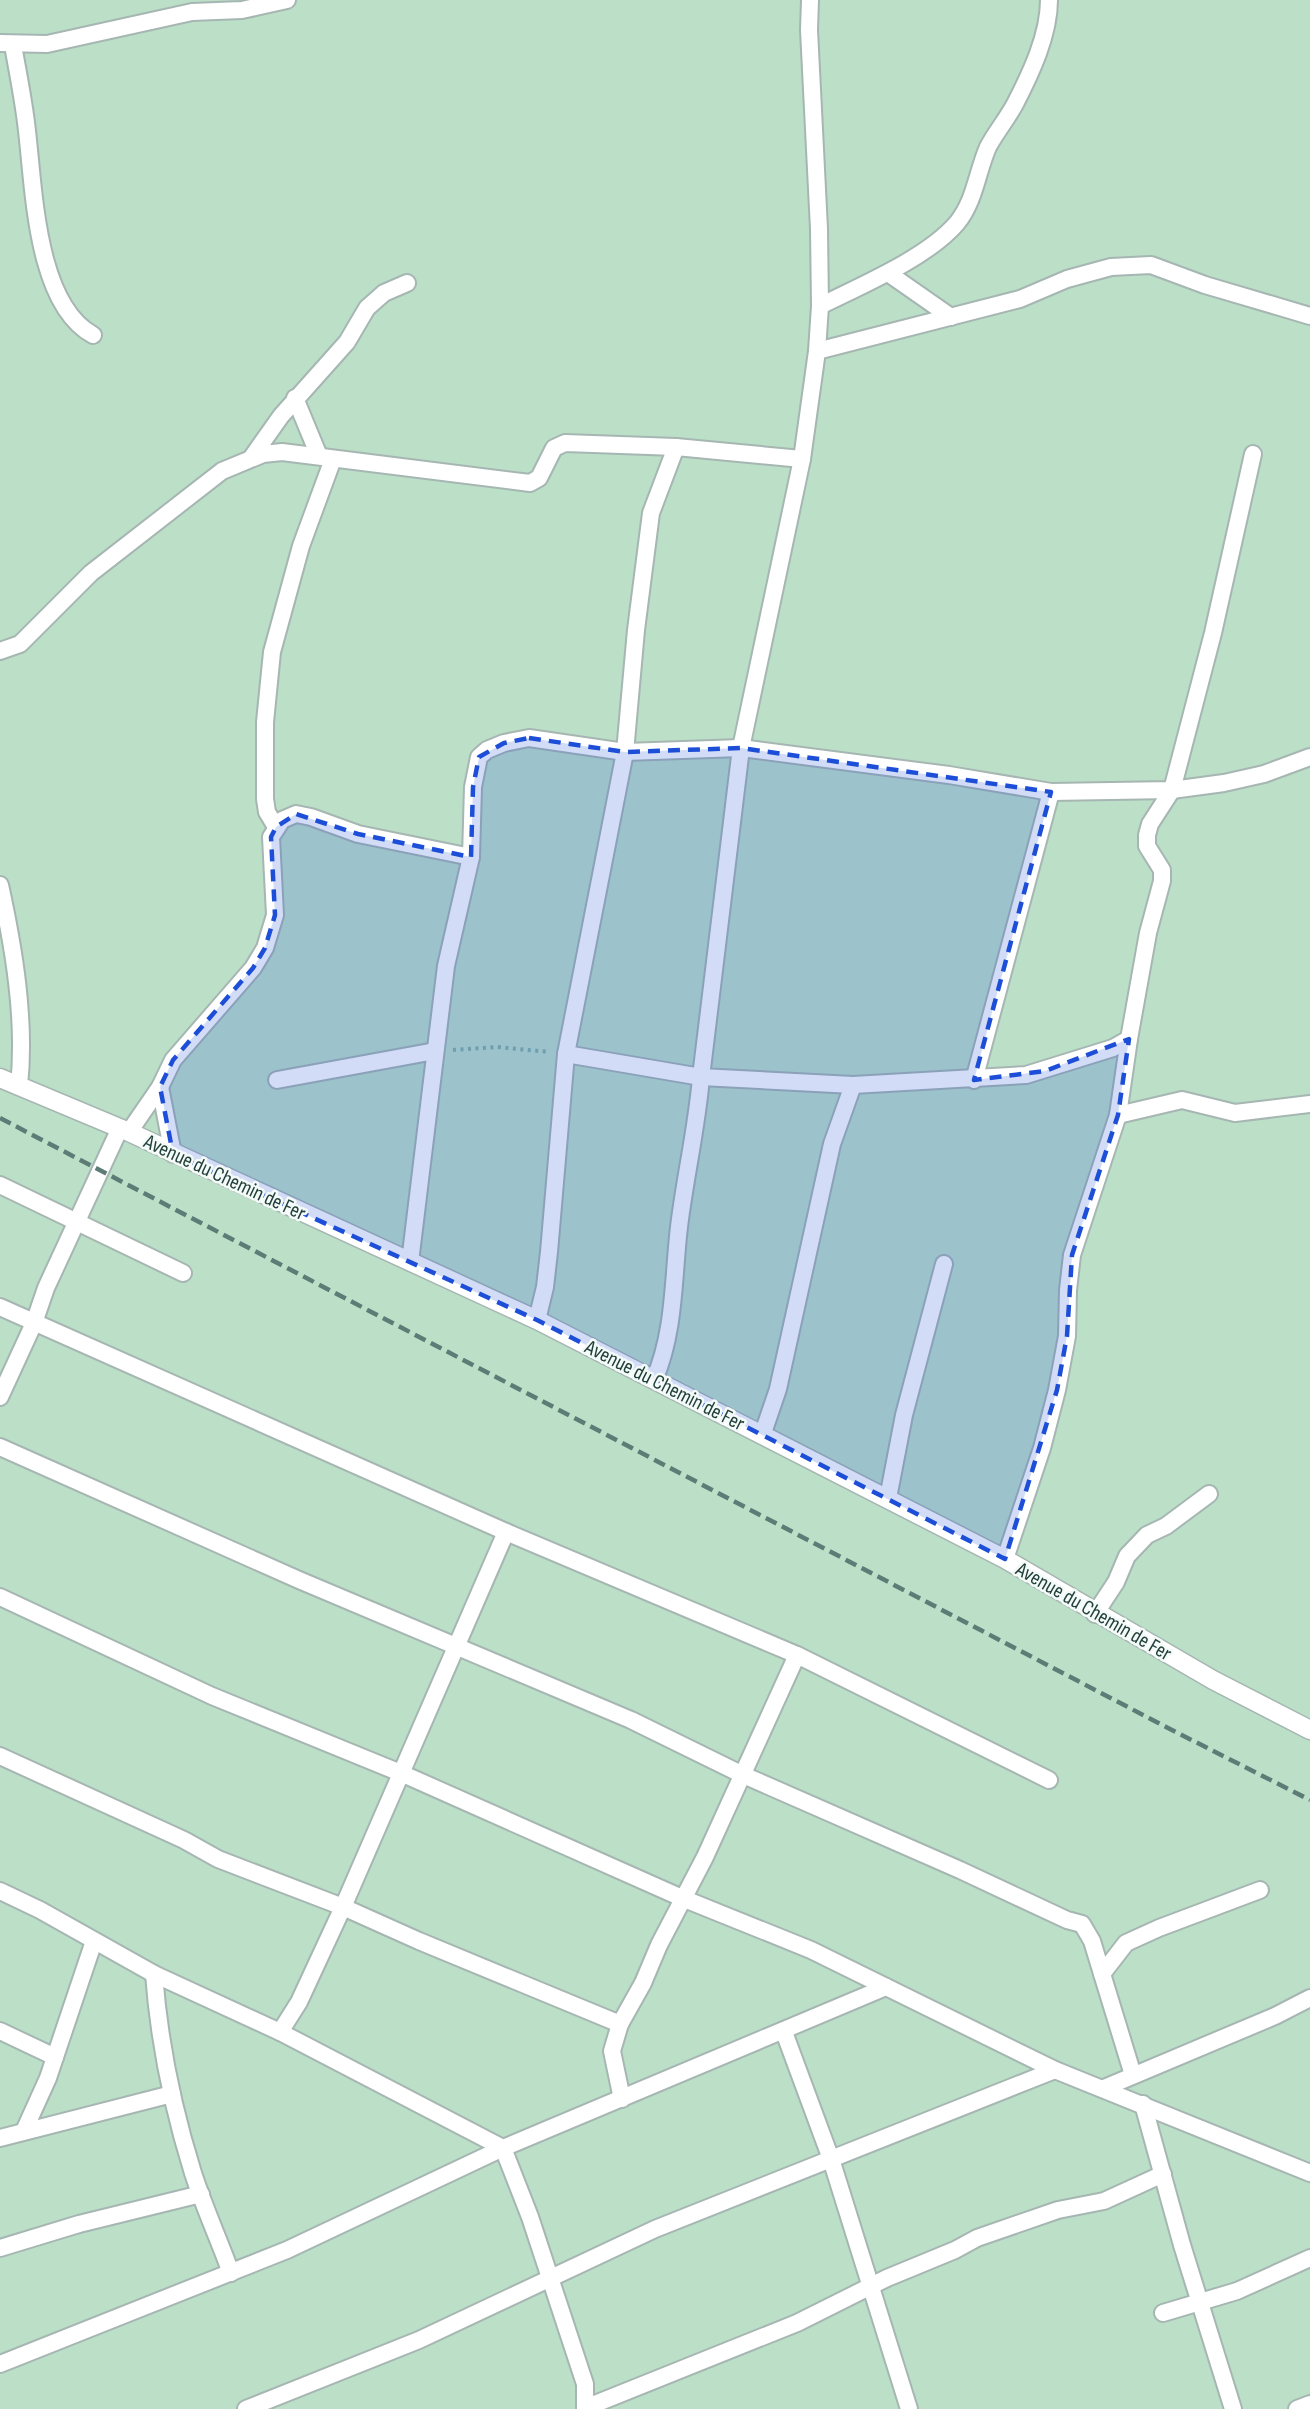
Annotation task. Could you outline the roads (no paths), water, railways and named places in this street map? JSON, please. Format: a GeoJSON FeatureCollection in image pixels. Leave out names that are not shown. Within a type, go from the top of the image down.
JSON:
{"type":"FeatureCollection","features":[{"type":"Feature","properties":{"kind":"street"},"geometry":{"type":"LineString","coordinates":[[93,335],[79,327],[60,299],[45,260],[32,192],[25,116],[6,44],[47,44],[192,12],[242,10],[287,0]]}},
{"type":"Feature","properties":{"kind":"street"},"geometry":{"type":"LineString","coordinates":[[654,1380],[662,1361],[669,1329],[741,748],[802,459],[818,351],[820,306],[816,153],[808,30],[810,0]]}},
{"type":"Feature","properties":{"kind":"street"},"geometry":{"type":"LineString","coordinates":[[820,306],[888,273],[927,248],[957,223],[972,199],[989,146],[1015,104],[1042,40],[1049,0]]}},
{"type":"Feature","properties":{"kind":"street"},"geometry":{"type":"LineString","coordinates":[[818,351],[1020,299],[1067,279],[1111,267],[1151,265],[1205,285],[1310,316]]}},
{"type":"Feature","properties":{"kind":"street"},"geometry":{"type":"LineString","coordinates":[[888,273],[951,317]]}},
{"type":"Feature","properties":{"kind":"street"},"geometry":{"type":"LineString","coordinates":[[252,457],[296,398],[347,342],[367,308],[384,293],[407,283]]}},
{"type":"Feature","properties":{"kind":"street"},"geometry":{"type":"LineString","coordinates":[[276,826],[267,812],[265,799],[265,722],[272,652],[326,457],[296,398]]}},
{"type":"Feature","properties":{"kind":"street"},"geometry":{"type":"LineString","coordinates":[[0,651],[20,644],[91,573],[126,544],[222,471],[252,457],[282,452],[530,483],[538,478],[554,448],[565,443],[676,447],[802,459]]}},
{"type":"Feature","properties":{"kind":"street"},"geometry":{"type":"LineString","coordinates":[[537,1320],[545,1287],[549,1252],[566,1054],[625,752],[636,630],[651,513],[676,447]]}},
{"type":"Feature","properties":{"kind":"street"},"geometry":{"type":"LineString","coordinates":[[1005,1559],[1042,1448],[1057,1390],[1067,1336],[1068,1290],[1072,1255],[1118,1115],[1148,933],[1162,881],[1162,870],[1147,846],[1147,835],[1150,824],[1172,790],[1213,633],[1253,454]]}},
{"type":"Feature","properties":{"kind":"street"},"geometry":{"type":"LineString","coordinates":[[410,1262],[446,966],[471,857],[473,787],[479,757],[487,750],[504,743],[529,738],[625,752],[741,748],[949,775],[1051,792],[1172,790],[1224,783],[1264,774],[1310,757]]}},
{"type":"Feature","properties":{"kind":"street"},"geometry":{"type":"LineString","coordinates":[[974,1080],[1051,792]]}},
{"type":"Feature","properties":{"kind":"street"},"geometry":{"type":"LineString","coordinates":[[0,1396],[34,1323],[46,1288],[77,1220],[124,1130],[160,1088],[173,1060],[253,968],[265,948],[275,915],[271,837],[276,826],[282,820],[296,814],[325,820],[358,834],[471,857]]}},
{"type":"Feature","properties":{"kind":"street"},"geometry":{"type":"LineString","coordinates":[[0,885],[7,915],[18,1007],[22,1060],[19,1086]]}},
{"type":"Feature","properties":{"kind":"street"},"geometry":{"type":"LineString","coordinates":[[566,1054],[701,1077],[853,1085],[974,1080],[1045,1071],[1113,1048],[1129,1039]]}},
{"type":"Feature","properties":{"kind":"street"},"geometry":{"type":"LineString","coordinates":[[277,1080],[435,1051]]}},
{"type":"Feature","properties":{"kind":"street","name":"Avenue du Chemin de Fer"},"geometry":{"type":"LineString","coordinates":[[0,1078],[124,1130],[537,1320],[763,1433],[1005,1559],[1095,1614],[1310,1730]]}},
{"type":"Feature","properties":{"kind":"street"},"geometry":{"type":"LineString","coordinates":[[763,1433],[778,1389],[832,1144],[853,1085]]}},
{"type":"Feature","properties":{"kind":"street"},"geometry":{"type":"LineString","coordinates":[[160,1088],[174,1154]]}},
{"type":"Feature","properties":{"kind":"street"},"geometry":{"type":"LineString","coordinates":[[1118,1115],[1182,1100],[1234,1113],[1310,1104]]}},
{"type":"Feature","properties":{"kind":"street"},"geometry":{"type":"LineString","coordinates":[[0,1185],[77,1220],[183,1273]]}},
{"type":"Feature","properties":{"kind":"street"},"geometry":{"type":"LineString","coordinates":[[888,1498],[904,1415],[944,1264]]}},
{"type":"Feature","properties":{"kind":"street"},"geometry":{"type":"LineString","coordinates":[[0,1307],[506,1532],[797,1655],[1049,1780]]}},
{"type":"Feature","properties":{"kind":"street"},"geometry":{"type":"LineString","coordinates":[[0,1447],[456,1647],[631,1720],[741,1774],[960,1870],[1066,1920],[1082,1924],[1092,1941],[1133,2075]]}},
{"type":"Feature","properties":{"kind":"street"},"geometry":{"type":"LineString","coordinates":[[1095,1614],[1116,1582],[1128,1556],[1147,1535],[1166,1526],[1209,1494]]}},
{"type":"Feature","properties":{"kind":"street"},"geometry":{"type":"LineString","coordinates":[[280,2032],[298,2002],[343,1907],[403,1774],[506,1532]]}},
{"type":"Feature","properties":{"kind":"street"},"geometry":{"type":"LineString","coordinates":[[0,1597],[212,1696],[403,1774],[682,1898],[811,1950],[1055,2070],[1310,2173]]}},
{"type":"Feature","properties":{"kind":"street"},"geometry":{"type":"LineString","coordinates":[[622,2099],[612,2050],[620,2024],[644,1983],[682,1898],[705,1857],[797,1655]]}},
{"type":"Feature","properties":{"kind":"street"},"geometry":{"type":"LineString","coordinates":[[0,1756],[184,1840],[218,1859],[343,1907],[620,2024]]}},
{"type":"Feature","properties":{"kind":"street"},"geometry":{"type":"LineString","coordinates":[[1101,1974],[1126,1943],[1159,1928],[1260,1890]]}},
{"type":"Feature","properties":{"kind":"street"},"geometry":{"type":"LineString","coordinates":[[0,1891],[40,1910],[154,1974],[280,2032],[503,2148],[551,2277],[585,2384],[585,2409],[787,2328],[976,2238],[1058,2210],[1104,2200],[1163,2174]]}},
{"type":"Feature","properties":{"kind":"street"},"geometry":{"type":"LineString","coordinates":[[24,2131],[55,2057],[94,1941]]}},
{"type":"Feature","properties":{"kind":"street"},"geometry":{"type":"LineString","coordinates":[[154,1974],[162,2041],[172,2094],[201,2194],[231,2273]]}},
{"type":"Feature","properties":{"kind":"street"},"geometry":{"type":"LineString","coordinates":[[0,2364],[287,2250],[503,2148],[784,2032],[886,1987]]}},
{"type":"Feature","properties":{"kind":"street"},"geometry":{"type":"LineString","coordinates":[[1104,2088],[1275,2016],[1310,1998]]}},
{"type":"Feature","properties":{"kind":"street"},"geometry":{"type":"LineString","coordinates":[[0,2031],[55,2057]]}},
{"type":"Feature","properties":{"kind":"street"},"geometry":{"type":"LineString","coordinates":[[784,2032],[831,2159],[909,2409]]}},
{"type":"Feature","properties":{"kind":"street"},"geometry":{"type":"LineString","coordinates":[[246,2409],[419,2340],[655,2229],[1055,2070]]}},
{"type":"Feature","properties":{"kind":"street"},"geometry":{"type":"LineString","coordinates":[[0,2138],[172,2094]]}},
{"type":"Feature","properties":{"kind":"street"},"geometry":{"type":"LineString","coordinates":[[1143,2104],[1199,2301],[1233,2409]]}},
{"type":"Feature","properties":{"kind":"street"},"geometry":{"type":"LineString","coordinates":[[0,2248],[79,2224],[201,2194]]}},
{"type":"Feature","properties":{"kind":"street"},"geometry":{"type":"LineString","coordinates":[[1163,2313],[1268,2278],[1310,2258]]}},
{"type":"Feature","properties":{"kind":"street"},"geometry":{"type":"LineString","coordinates":[[1297,2409],[1310,2404]]}},
{"type":"Feature","properties":{"kind":"railway"},"geometry":{"type":"LineString","coordinates":[[0,1118],[1310,1800]]}}]}
